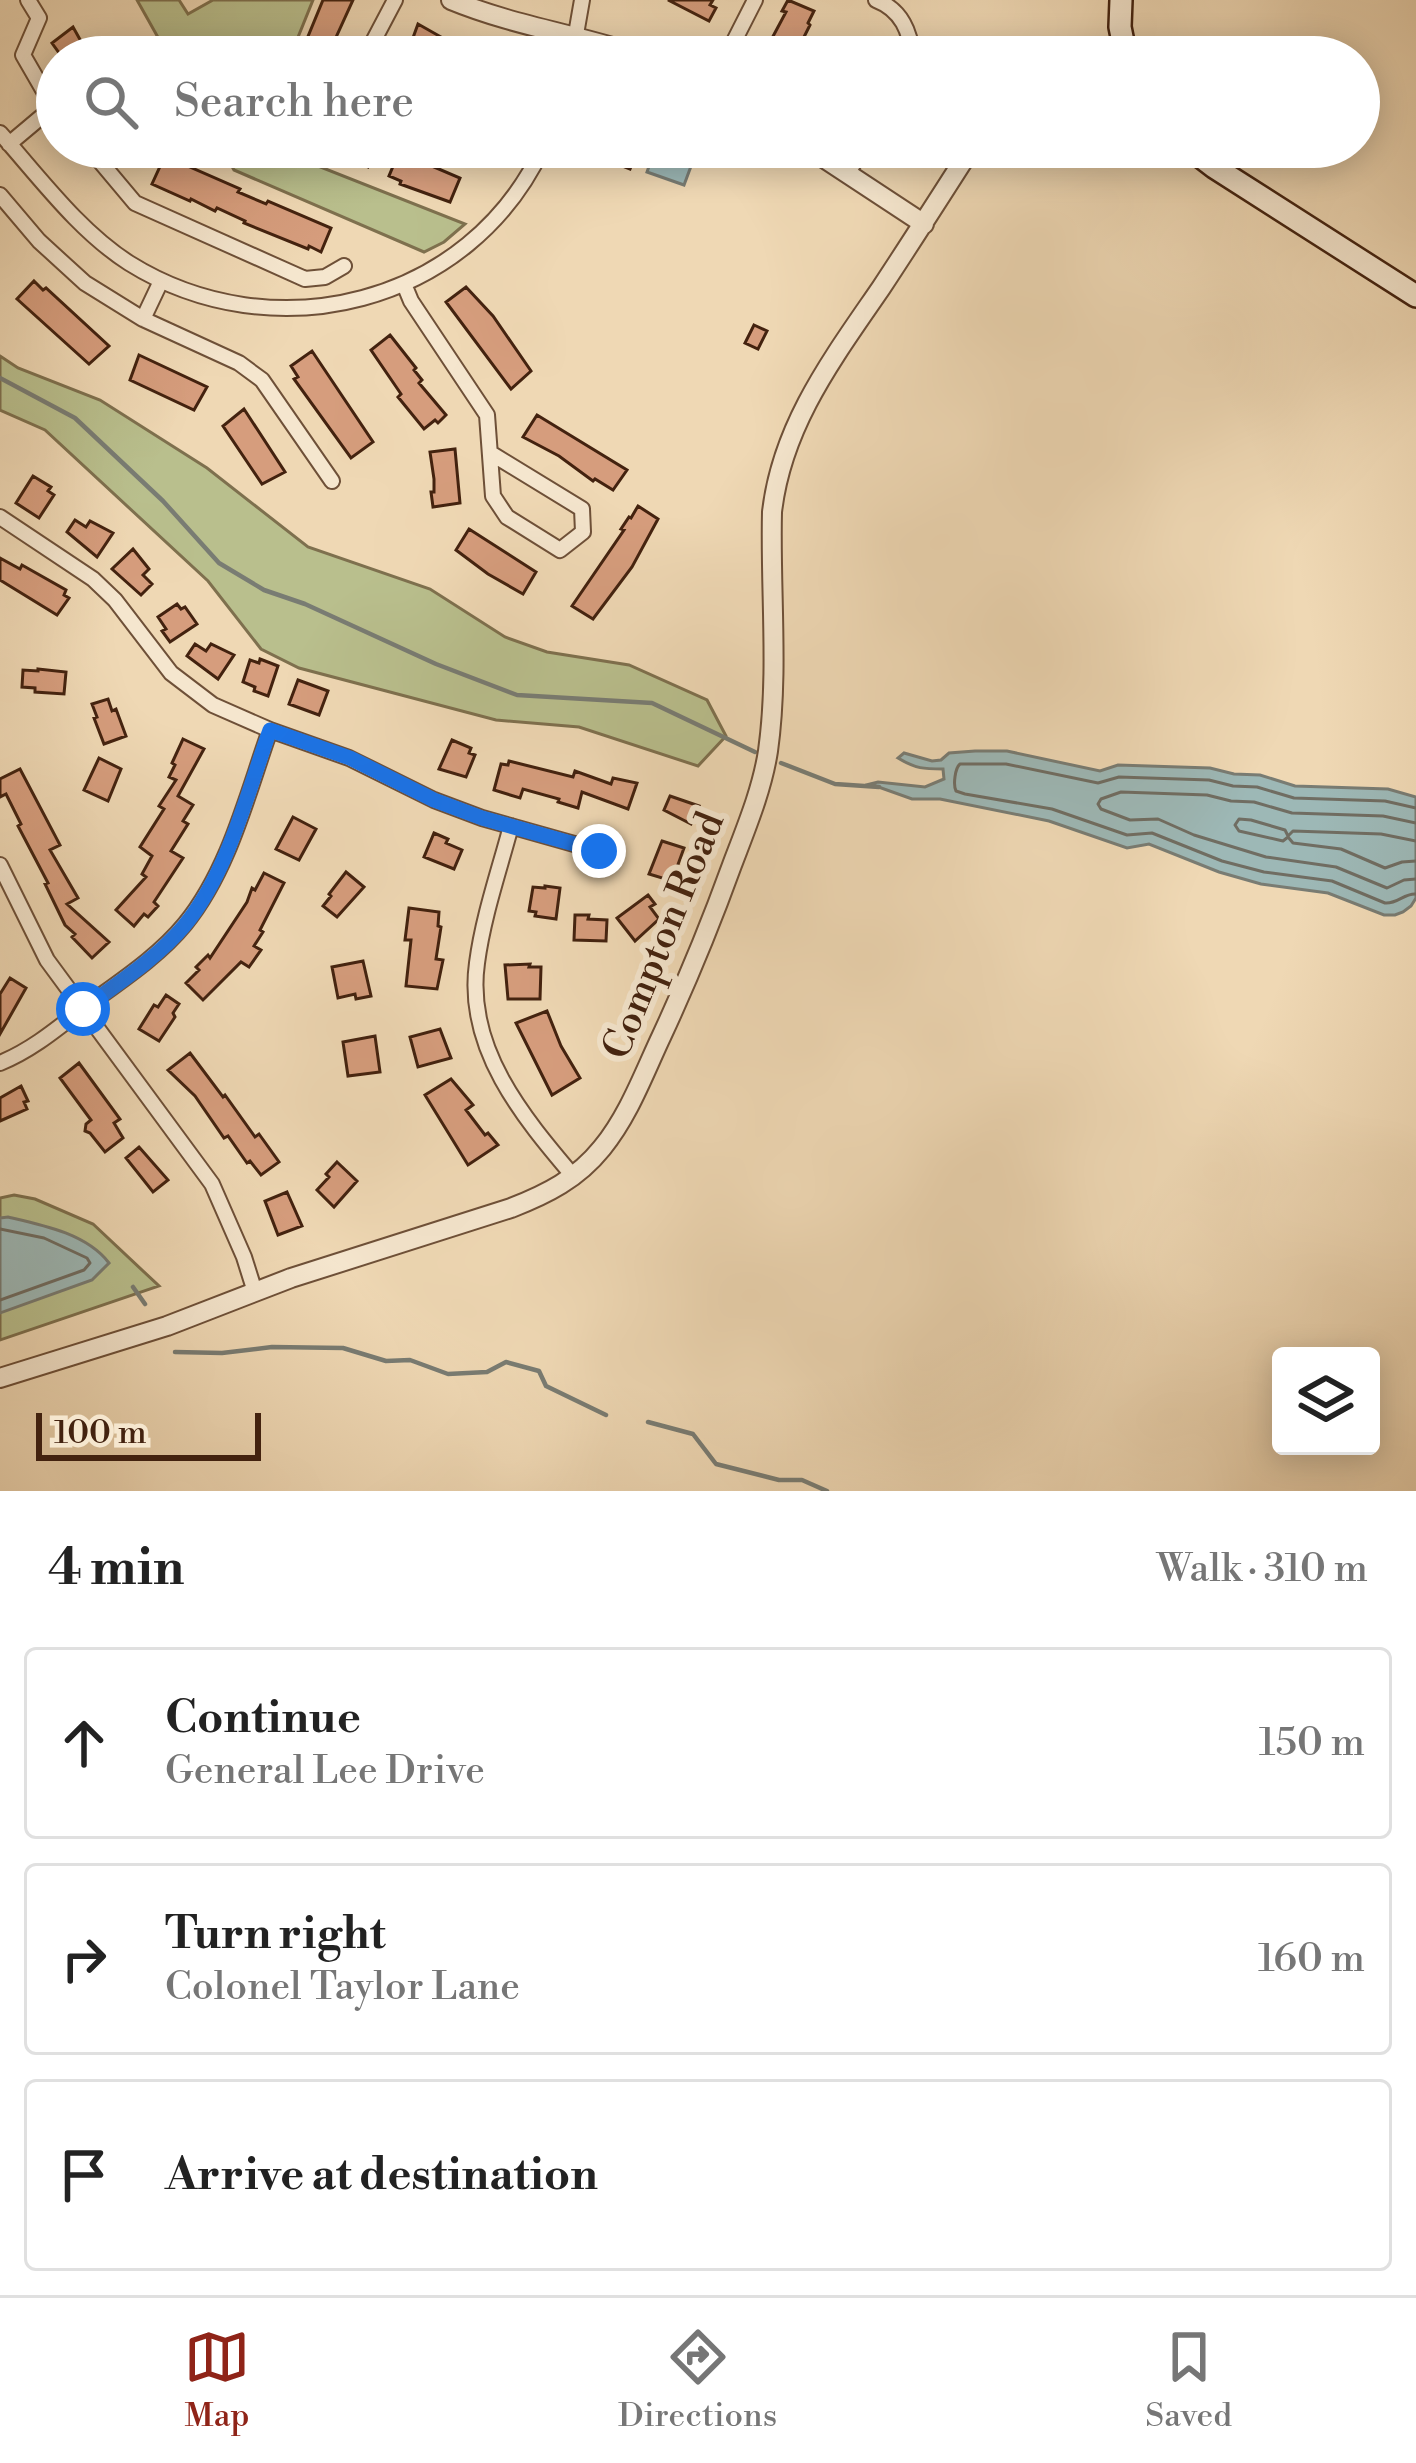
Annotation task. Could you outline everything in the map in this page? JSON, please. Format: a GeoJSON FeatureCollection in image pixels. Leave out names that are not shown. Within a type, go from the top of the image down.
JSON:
{"type":"FeatureCollection","features":[{"type":"Feature","properties":{"kind":"main road"},"geometry":{"type":"LineString","coordinates":[[1121,0],[1123,36]]}},
{"type":"Feature","properties":{"kind":"main road"},"geometry":{"type":"LineString","coordinates":[[1216,168],[1416,296]]}},
{"type":"Feature","properties":{"kind":"street"},"geometry":{"type":"LineString","coordinates":[[28,0],[39,18],[23,55],[36,77]]}},
{"type":"Feature","properties":{"kind":"street"},"geometry":{"type":"LineString","coordinates":[[375,36],[395,0]]}},
{"type":"Feature","properties":{"kind":"street"},"geometry":{"type":"LineString","coordinates":[[451,0],[493,17],[572,36]]}},
{"type":"Feature","properties":{"kind":"street"},"geometry":{"type":"LineString","coordinates":[[576,36],[583,0]]}},
{"type":"Feature","properties":{"kind":"street"},"geometry":{"type":"LineString","coordinates":[[737,36],[755,0]]}},
{"type":"Feature","properties":{"kind":"street"},"geometry":{"type":"LineString","coordinates":[[876,0],[902,18],[910,36]]}},
{"type":"Feature","properties":{"kind":"street"},"geometry":{"type":"LineString","coordinates":[[36,120],[5,138],[96,237],[161,280],[201,296],[257,308],[316,308],[404,284],[462,248],[492,221],[531,168]]}},
{"type":"Feature","properties":{"kind":"street"},"geometry":{"type":"LineString","coordinates":[[106,168],[135,203],[305,279],[325,277],[344,266]]}},
{"type":"Feature","properties":{"kind":"street"},"geometry":{"type":"LineString","coordinates":[[838,168],[924,224]]}},
{"type":"Feature","properties":{"kind":"street"},"geometry":{"type":"LineString","coordinates":[[847,174],[851,168]]}},
{"type":"Feature","properties":{"kind":"street","name":"Compton Road"},"geometry":{"type":"LineString","coordinates":[[0,1378],[167,1326],[254,1292],[546,1195],[599,1153],[644,1078],[690,975],[757,798],[770,734],[772,512],[785,450],[819,380],[959,168]]}},
{"type":"Feature","properties":{"kind":"street"},"geometry":{"type":"LineString","coordinates":[[0,195],[85,284],[143,319],[239,362],[262,380],[332,481]]}},
{"type":"Feature","properties":{"kind":"street"},"geometry":{"type":"LineString","coordinates":[[143,319],[161,280]]}},
{"type":"Feature","properties":{"kind":"street"},"geometry":{"type":"LineString","coordinates":[[404,284],[487,415],[493,496],[507,517],[560,550],[583,532],[582,508],[491,454]]}},
{"type":"Feature","properties":{"kind":"street"},"geometry":{"type":"LineString","coordinates":[[0,517],[105,589],[171,673],[225,711],[350,758],[434,800],[599,851]]}},
{"type":"Feature","properties":{"kind":"street"},"geometry":{"type":"LineString","coordinates":[[0,1063],[26,1050],[166,944],[199,906],[220,866],[270,730]]}},
{"type":"Feature","properties":{"kind":"street"},"geometry":{"type":"LineString","coordinates":[[511,826],[476,966],[478,1016],[508,1092],[574,1177]]}},
{"type":"Feature","properties":{"kind":"street"},"geometry":{"type":"LineString","coordinates":[[0,865],[47,960],[212,1184],[254,1292]]}},
{"type":"Feature","properties":{"kind":"green space"},"geometry":{"type":"Polygon","coordinates":[[[137,0],[179,0],[188,14],[213,0],[313,0],[298,36],[157,36],[137,0]]]}},
{"type":"Feature","properties":{"kind":"green space"},"geometry":{"type":"Polygon","coordinates":[[[323,168],[465,224],[424,252],[234,170],[323,168]]]}},
{"type":"Feature","properties":{"kind":"green space"},"geometry":{"type":"Polygon","coordinates":[[[0,356],[18,368],[100,400],[207,468],[308,547],[430,589],[505,637],[547,652],[629,665],[707,700],[726,736],[698,766],[579,727],[496,720],[299,668],[261,649],[208,581],[45,430],[0,410],[0,356]]]}},
{"type":"Feature","properties":{"kind":"green space"},"geometry":{"type":"Polygon","coordinates":[[[14,1195],[93,1224],[159,1286],[0,1340],[0,1198],[14,1195]]]}},
{"type":"Feature","properties":{"kind":"water"},"geometry":{"type":"Polygon","coordinates":[[[648,168],[690,168],[684,185],[647,172],[648,168]]]}},
{"type":"Feature","properties":{"kind":"water"},"geometry":{"type":"Polygon","coordinates":[[[1007,751],[1100,771],[1118,765],[1210,768],[1295,786],[1388,789],[1416,797],[1416,898],[1403,912],[1384,915],[1328,893],[1261,884],[1219,872],[1149,844],[1127,848],[1049,821],[940,799],[912,799],[870,784],[925,787],[944,779],[943,769],[910,764],[898,758],[904,753],[932,761],[949,753],[1007,751]]]}},
{"type":"Feature","properties":{"kind":"water"},"geometry":{"type":"Polygon","coordinates":[[[0,1218],[77,1238],[109,1263],[92,1280],[0,1313],[0,1218]]]}},
{"type":"Feature","properties":{"kind":"building"},"geometry":{"type":"Polygon","coordinates":[[[323,0],[353,0],[337,36],[308,36],[323,0]]]}},
{"type":"Feature","properties":{"kind":"building"},"geometry":{"type":"Polygon","coordinates":[[[668,0],[713,0],[710,5],[716,8],[709,21],[668,0]]]}},
{"type":"Feature","properties":{"kind":"building"},"geometry":{"type":"Polygon","coordinates":[[[788,0],[814,11],[804,36],[773,36],[786,12],[782,11],[788,0]]]}},
{"type":"Feature","properties":{"kind":"building"},"geometry":{"type":"Polygon","coordinates":[[[418,24],[439,36],[414,36],[418,24]]]}},
{"type":"Feature","properties":{"kind":"building"},"geometry":{"type":"Polygon","coordinates":[[[159,168],[192,168],[240,189],[238,192],[331,228],[321,252],[308,249],[152,184],[159,168]]]}},
{"type":"Feature","properties":{"kind":"building"},"geometry":{"type":"Polygon","coordinates":[[[392,168],[437,168],[460,178],[450,202],[389,176],[392,168]]]}},
{"type":"Feature","properties":{"kind":"building"},"geometry":{"type":"Polygon","coordinates":[[[34,281],[109,346],[89,364],[17,299],[34,281]]]}},
{"type":"Feature","properties":{"kind":"building"},"geometry":{"type":"Polygon","coordinates":[[[466,287],[493,316],[531,371],[511,389],[446,302],[466,287]]]}},
{"type":"Feature","properties":{"kind":"building"},"geometry":{"type":"Polygon","coordinates":[[[754,325],[767,331],[758,349],[745,343],[754,325]]]}},
{"type":"Feature","properties":{"kind":"building"},"geometry":{"type":"Polygon","coordinates":[[[390,335],[416,368],[419,383],[446,415],[438,423],[435,420],[424,429],[398,397],[401,394],[371,350],[390,335]]]}},
{"type":"Feature","properties":{"kind":"building"},"geometry":{"type":"Polygon","coordinates":[[[312,351],[373,442],[351,458],[294,379],[298,377],[291,366],[312,351]]]}},
{"type":"Feature","properties":{"kind":"building"},"geometry":{"type":"Polygon","coordinates":[[[139,355],[207,387],[194,410],[130,380],[139,355]]]}},
{"type":"Feature","properties":{"kind":"building"},"geometry":{"type":"Polygon","coordinates":[[[244,409],[285,472],[262,484],[223,426],[244,409]]]}},
{"type":"Feature","properties":{"kind":"building"},"geometry":{"type":"Polygon","coordinates":[[[537,415],[627,470],[613,490],[523,437],[537,415]]]}},
{"type":"Feature","properties":{"kind":"building"},"geometry":{"type":"Polygon","coordinates":[[[455,449],[460,503],[433,507],[430,452],[455,449]]]}},
{"type":"Feature","properties":{"kind":"building"},"geometry":{"type":"Polygon","coordinates":[[[33,476],[51,487],[48,491],[54,495],[39,518],[16,503],[33,476]]]}},
{"type":"Feature","properties":{"kind":"building"},"geometry":{"type":"Polygon","coordinates":[[[638,506],[658,519],[632,567],[593,619],[572,606],[638,506]]]}},
{"type":"Feature","properties":{"kind":"building"},"geometry":{"type":"Polygon","coordinates":[[[75,520],[86,527],[90,521],[113,533],[97,557],[67,532],[75,520]]]}},
{"type":"Feature","properties":{"kind":"building"},"geometry":{"type":"Polygon","coordinates":[[[469,529],[536,572],[523,594],[456,550],[469,529]]]}},
{"type":"Feature","properties":{"kind":"building"},"geometry":{"type":"Polygon","coordinates":[[[133,549],[149,569],[143,575],[152,584],[141,595],[112,569],[133,549]]]}},
{"type":"Feature","properties":{"kind":"building"},"geometry":{"type":"Polygon","coordinates":[[[0,558],[66,590],[64,595],[69,598],[57,615],[0,580],[0,558]]]}},
{"type":"Feature","properties":{"kind":"building"},"geometry":{"type":"Polygon","coordinates":[[[177,604],[197,624],[170,642],[158,617],[177,604]]]}},
{"type":"Feature","properties":{"kind":"building"},"geometry":{"type":"Polygon","coordinates":[[[195,644],[206,651],[211,644],[234,655],[218,679],[187,656],[195,644]]]}},
{"type":"Feature","properties":{"kind":"building"},"geometry":{"type":"Polygon","coordinates":[[[260,659],[278,666],[268,696],[243,682],[250,660],[259,663],[260,659]]]}},
{"type":"Feature","properties":{"kind":"building"},"geometry":{"type":"Polygon","coordinates":[[[23,670],[66,672],[64,694],[22,687],[23,670]]]}},
{"type":"Feature","properties":{"kind":"building"},"geometry":{"type":"Polygon","coordinates":[[[298,680],[328,691],[319,715],[289,704],[298,680]]]}},
{"type":"Feature","properties":{"kind":"building"},"geometry":{"type":"Polygon","coordinates":[[[108,699],[126,736],[104,744],[92,704],[108,699]]]}},
{"type":"Feature","properties":{"kind":"building"},"geometry":{"type":"Polygon","coordinates":[[[183,739],[204,749],[178,796],[193,805],[183,821],[188,824],[171,851],[183,858],[154,902],[158,906],[134,926],[116,910],[146,877],[142,874],[152,856],[140,847],[176,780],[169,777],[183,739]]]}},
{"type":"Feature","properties":{"kind":"building"},"geometry":{"type":"Polygon","coordinates":[[[452,740],[471,748],[469,753],[475,755],[466,777],[439,769],[452,740]]]}},
{"type":"Feature","properties":{"kind":"building"},"geometry":{"type":"Polygon","coordinates":[[[99,758],[121,769],[108,801],[84,790],[99,758]]]}},
{"type":"Feature","properties":{"kind":"building"},"geometry":{"type":"Polygon","coordinates":[[[509,761],[573,777],[575,771],[611,784],[613,778],[637,783],[628,809],[582,792],[578,808],[523,789],[520,798],[494,790],[501,764],[509,761]]]}},
{"type":"Feature","properties":{"kind":"building"},"geometry":{"type":"Polygon","coordinates":[[[20,769],[60,845],[50,850],[78,898],[67,904],[109,942],[92,958],[65,925],[6,794],[0,797],[0,779],[20,769]]]}},
{"type":"Feature","properties":{"kind":"building"},"geometry":{"type":"Polygon","coordinates":[[[670,796],[699,806],[691,824],[664,810],[670,796]]]}},
{"type":"Feature","properties":{"kind":"building"},"geometry":{"type":"Polygon","coordinates":[[[293,817],[316,829],[299,860],[276,849],[293,817]]]}},
{"type":"Feature","properties":{"kind":"building"},"geometry":{"type":"Polygon","coordinates":[[[434,833],[462,850],[454,869],[424,857],[434,833]]]}},
{"type":"Feature","properties":{"kind":"building"},"geometry":{"type":"Polygon","coordinates":[[[662,841],[684,848],[672,881],[649,874],[662,841]]]}},
{"type":"Feature","properties":{"kind":"building"},"geometry":{"type":"Polygon","coordinates":[[[346,872],[364,887],[337,917],[323,906],[346,872]]]}},
{"type":"Feature","properties":{"kind":"building"},"geometry":{"type":"Polygon","coordinates":[[[264,873],[284,883],[254,946],[261,950],[249,967],[241,962],[203,1000],[186,983],[199,970],[196,967],[208,955],[210,958],[264,873]]]}},
{"type":"Feature","properties":{"kind":"building"},"geometry":{"type":"Polygon","coordinates":[[[533,887],[560,888],[556,919],[529,911],[533,887]]]}},
{"type":"Feature","properties":{"kind":"building"},"geometry":{"type":"Polygon","coordinates":[[[648,895],[659,919],[635,941],[617,918],[648,895]]]}},
{"type":"Feature","properties":{"kind":"building"},"geometry":{"type":"Polygon","coordinates":[[[409,908],[439,912],[436,959],[443,960],[437,989],[406,986],[409,908]]]}},
{"type":"Feature","properties":{"kind":"building"},"geometry":{"type":"Polygon","coordinates":[[[575,915],[607,920],[606,941],[574,940],[575,915]]]}},
{"type":"Feature","properties":{"kind":"building"},"geometry":{"type":"Polygon","coordinates":[[[363,961],[371,996],[338,998],[332,967],[363,961]]]}},
{"type":"Feature","properties":{"kind":"building"},"geometry":{"type":"Polygon","coordinates":[[[505,965],[541,967],[540,999],[508,999],[505,965]]]}},
{"type":"Feature","properties":{"kind":"building"},"geometry":{"type":"Polygon","coordinates":[[[10,978],[26,988],[0,1034],[0,994],[10,978]]]}},
{"type":"Feature","properties":{"kind":"building"},"geometry":{"type":"Polygon","coordinates":[[[166,995],[179,1004],[159,1041],[139,1029],[166,995]]]}},
{"type":"Feature","properties":{"kind":"building"},"geometry":{"type":"Polygon","coordinates":[[[547,1011],[580,1078],[552,1095],[516,1023],[547,1011]]]}},
{"type":"Feature","properties":{"kind":"building"},"geometry":{"type":"Polygon","coordinates":[[[440,1029],[451,1058],[418,1067],[410,1037],[440,1029]]]}},
{"type":"Feature","properties":{"kind":"building"},"geometry":{"type":"Polygon","coordinates":[[[375,1036],[380,1072],[348,1076],[343,1042],[375,1036]]]}},
{"type":"Feature","properties":{"kind":"building"},"geometry":{"type":"Polygon","coordinates":[[[190,1053],[279,1162],[261,1175],[168,1070],[190,1053]]]}},
{"type":"Feature","properties":{"kind":"building"},"geometry":{"type":"Polygon","coordinates":[[[79,1063],[120,1119],[114,1123],[123,1138],[105,1152],[85,1131],[91,1120],[60,1078],[79,1063]]]}},
{"type":"Feature","properties":{"kind":"building"},"geometry":{"type":"Polygon","coordinates":[[[451,1079],[473,1105],[466,1110],[498,1145],[468,1165],[425,1095],[451,1079]]]}},
{"type":"Feature","properties":{"kind":"building"},"geometry":{"type":"Polygon","coordinates":[[[21,1086],[27,1109],[0,1121],[0,1098],[21,1086]]]}},
{"type":"Feature","properties":{"kind":"building"},"geometry":{"type":"Polygon","coordinates":[[[139,1147],[168,1180],[153,1192],[126,1158],[139,1147]]]}},
{"type":"Feature","properties":{"kind":"building"},"geometry":{"type":"Polygon","coordinates":[[[337,1162],[357,1181],[334,1207],[317,1190],[337,1162]]]}},
{"type":"Feature","properties":{"kind":"building"},"geometry":{"type":"Polygon","coordinates":[[[287,1192],[302,1226],[278,1235],[265,1201],[287,1192]]]}},
{"type":"Feature","properties":{"kind":"waterway"},"geometry":{"type":"LineString","coordinates":[[0,378],[75,418],[163,501],[219,563],[264,590],[517,695],[652,703],[755,752]]}},
{"type":"Feature","properties":{"kind":"waterway"},"geometry":{"type":"LineString","coordinates":[[781,763],[835,784],[879,787]]}},
{"type":"Feature","properties":{"kind":"waterway"},"geometry":{"type":"LineString","coordinates":[[133,1287],[145,1304]]}},
{"type":"Feature","properties":{"kind":"waterway"},"geometry":{"type":"LineString","coordinates":[[175,1352],[343,1348],[386,1361],[410,1360],[448,1374],[487,1372],[506,1362],[539,1371],[546,1386],[606,1415]]}},
{"type":"Feature","properties":{"kind":"waterway"},"geometry":{"type":"LineString","coordinates":[[648,1422],[693,1434],[716,1464],[779,1480],[802,1480],[827,1491]]}},
{"type":"Feature","properties":{"kind":"route"},"geometry":{"type":"LineString","coordinates":[[83,1009],[166,944],[199,906],[220,866],[270,730],[350,758],[482,818],[599,851]]}}]}
